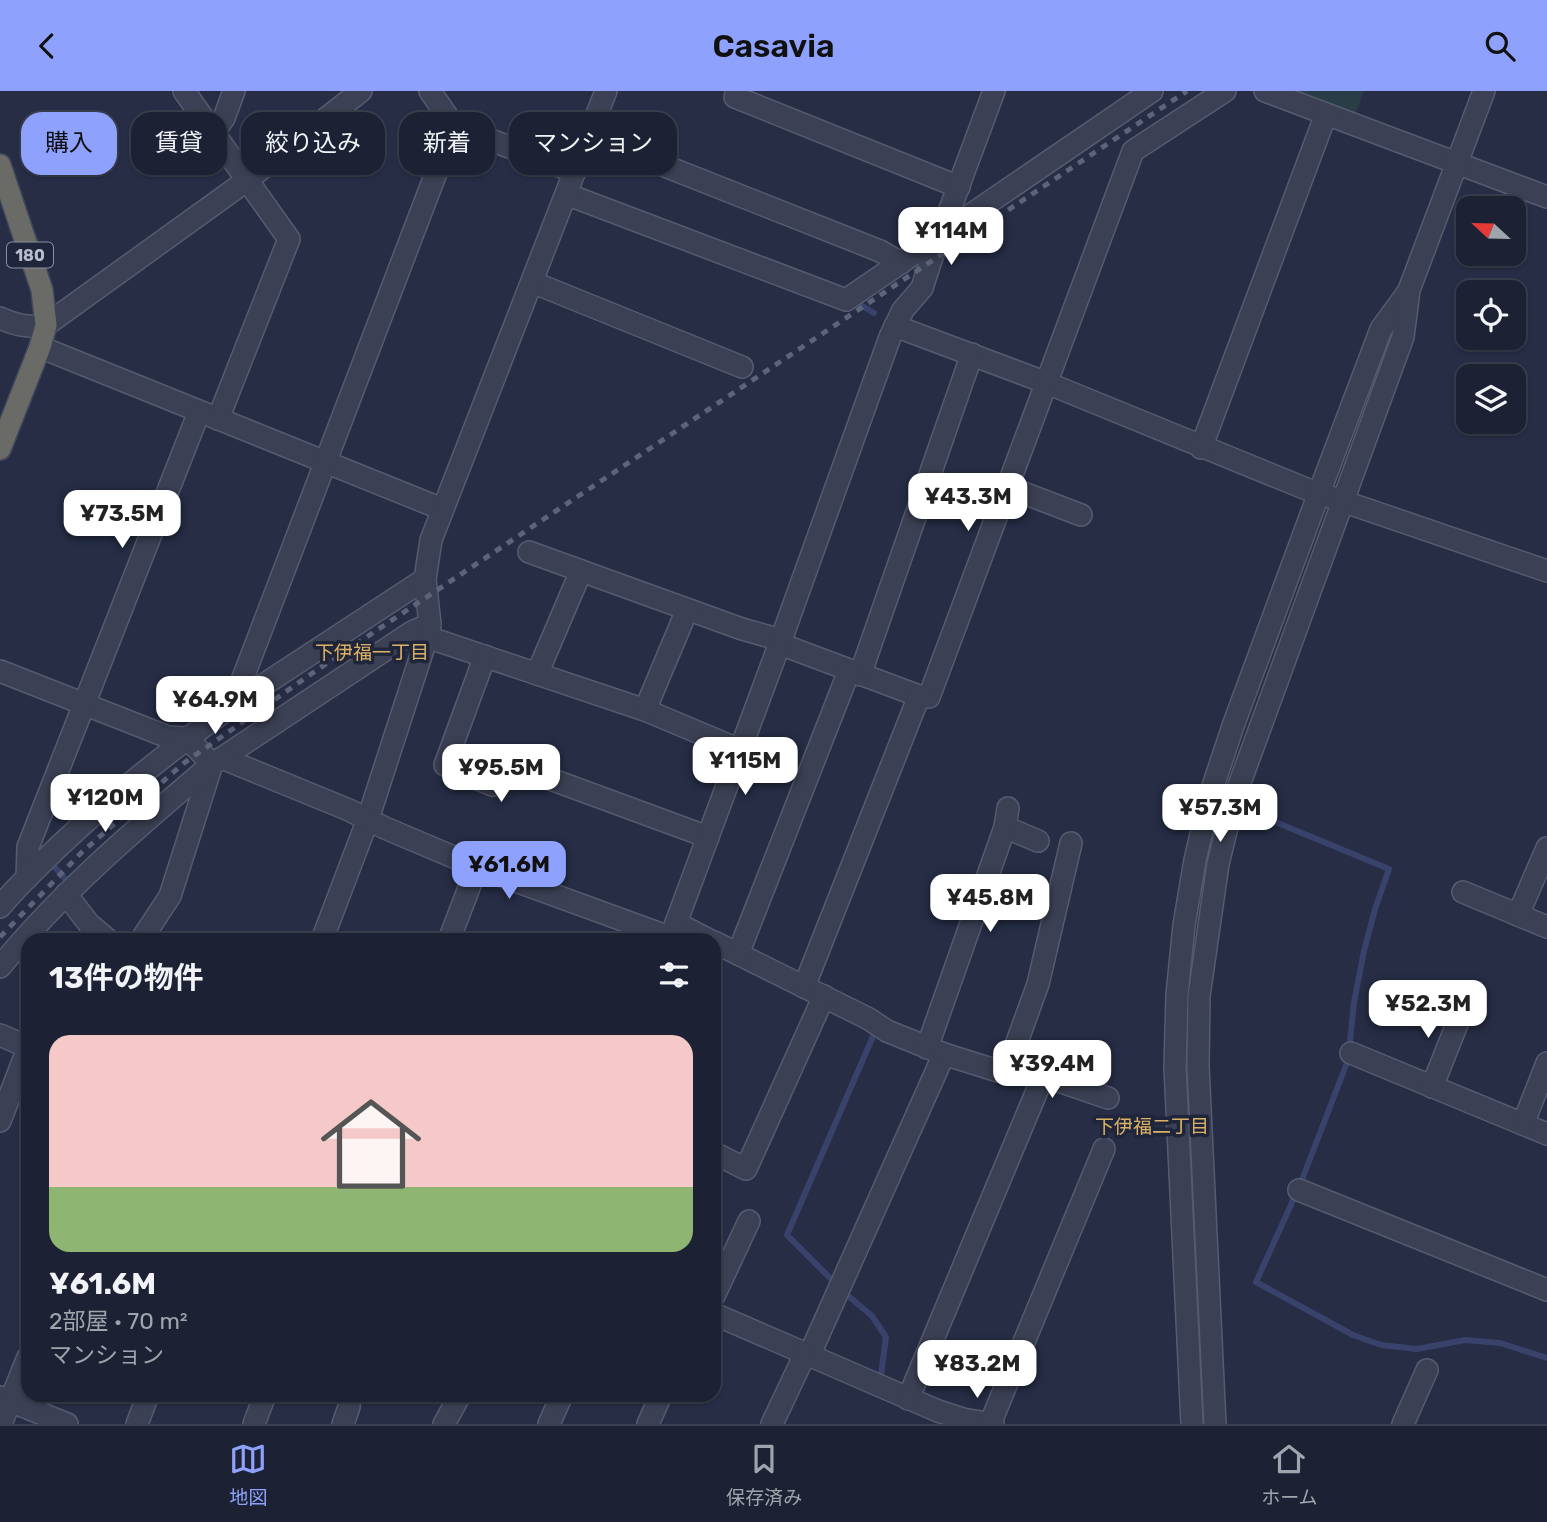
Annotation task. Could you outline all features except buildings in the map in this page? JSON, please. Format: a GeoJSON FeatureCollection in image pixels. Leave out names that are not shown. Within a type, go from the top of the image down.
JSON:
{"type":"FeatureCollection","features":[{"type":"Feature","properties":{"kind":"highway","name":"180"},"geometry":{"type":"LineString","coordinates":[[0,165],[42,290],[46,325],[0,449]]}},
{"type":"Feature","properties":{"kind":"street"},"geometry":{"type":"LineString","coordinates":[[184,91],[198,112]]}},
{"type":"Feature","properties":{"kind":"street"},"geometry":{"type":"LineString","coordinates":[[226,112],[234,91]]}},
{"type":"Feature","properties":{"kind":"street"},"geometry":{"type":"LineString","coordinates":[[0,318],[32,328],[46,325],[246,181],[361,91]]}},
{"type":"Feature","properties":{"kind":"street"},"geometry":{"type":"LineString","coordinates":[[430,91],[446,112]]}},
{"type":"Feature","properties":{"kind":"street"},"geometry":{"type":"LineString","coordinates":[[598,112],[606,91]]}},
{"type":"Feature","properties":{"kind":"street"},"geometry":{"type":"LineString","coordinates":[[738,91],[735,97],[959,187]]}},
{"type":"Feature","properties":{"kind":"street"},"geometry":{"type":"LineString","coordinates":[[0,671],[168,737],[187,738],[217,761],[368,819],[477,867],[673,933],[895,325],[903,310],[922,288],[994,91]]}},
{"type":"Feature","properties":{"kind":"street"},"geometry":{"type":"LineString","coordinates":[[566,194],[846,300],[1152,91]]}},
{"type":"Feature","properties":{"kind":"street"},"geometry":{"type":"LineString","coordinates":[[529,552],[781,642],[855,673],[919,696],[929,697],[1133,151],[1225,91]]}},
{"type":"Feature","properties":{"kind":"street"},"geometry":{"type":"LineString","coordinates":[[1265,91],[1547,197]]}},
{"type":"Feature","properties":{"kind":"street"},"geometry":{"type":"LineString","coordinates":[[1215,1424],[1198,1066],[1199,996],[1218,864],[1234,799],[1256,735],[1403,337],[1409,290],[1484,91]]}},
{"type":"Feature","properties":{"kind":"street"},"geometry":{"type":"LineString","coordinates":[[1201,448],[1326,114]]}},
{"type":"Feature","properties":{"kind":"street"},"geometry":{"type":"LineString","coordinates":[[27,878],[27,847],[83,703],[289,239],[227,154]]}},
{"type":"Feature","properties":{"kind":"street"},"geometry":{"type":"LineString","coordinates":[[677,171],[880,251],[901,263]]}},
{"type":"Feature","properties":{"kind":"street"},"geometry":{"type":"LineString","coordinates":[[239,701],[241,683],[436,175]]}},
{"type":"Feature","properties":{"kind":"street"},"geometry":{"type":"LineString","coordinates":[[325,933],[368,819],[428,630],[425,579],[431,540],[574,175]]}},
{"type":"Feature","properties":{"kind":"street"},"geometry":{"type":"LineString","coordinates":[[532,282],[742,367]]}},
{"type":"Feature","properties":{"kind":"street"},"geometry":{"type":"LineString","coordinates":[[1192,1424],[1175,1067],[1177,995],[1184,925],[1195,860],[1211,792],[1233,726],[1319,493],[1381,329],[1409,290]]}},
{"type":"Feature","properties":{"kind":"street"},"geometry":{"type":"LineString","coordinates":[[895,325],[1319,493],[1545,566]]}},
{"type":"Feature","properties":{"kind":"street"},"geometry":{"type":"LineString","coordinates":[[40,347],[442,509]]}},
{"type":"Feature","properties":{"kind":"street"},"geometry":{"type":"LineString","coordinates":[[738,954],[855,673],[972,354]]}},
{"type":"Feature","properties":{"kind":"street"},"geometry":{"type":"LineString","coordinates":[[1008,487],[1081,515]]}},
{"type":"Feature","properties":{"kind":"street"},"geometry":{"type":"LineString","coordinates":[[1297,554],[1320,562]]}},
{"type":"Feature","properties":{"kind":"street"},"geometry":{"type":"LineString","coordinates":[[537,674],[581,571]]}},
{"type":"Feature","properties":{"kind":"street"},"geometry":{"type":"LineString","coordinates":[[0,907],[27,878],[122,790],[187,738],[425,579]]}},
{"type":"Feature","properties":{"kind":"street"},"geometry":{"type":"LineString","coordinates":[[645,710],[687,610]]}},
{"type":"Feature","properties":{"kind":"street"},"geometry":{"type":"LineString","coordinates":[[31,933],[66,894],[133,832],[217,761],[412,632],[428,630],[485,656],[645,710],[740,750]]}},
{"type":"Feature","properties":{"kind":"street"},"geometry":{"type":"LineString","coordinates":[[485,656],[445,765],[492,785],[512,765],[708,837]]}},
{"type":"Feature","properties":{"kind":"street"},"geometry":{"type":"LineString","coordinates":[[1257,662],[1280,670]]}},
{"type":"Feature","properties":{"kind":"street"},"geometry":{"type":"LineString","coordinates":[[804,987],[919,696]]}},
{"type":"Feature","properties":{"kind":"street"},"geometry":{"type":"LineString","coordinates":[[1233,726],[1256,735]]}},
{"type":"Feature","properties":{"kind":"street"},"geometry":{"type":"LineString","coordinates":[[146,933],[170,896],[217,761]]}},
{"type":"Feature","properties":{"kind":"street"},"geometry":{"type":"LineString","coordinates":[[772,1424],[840,1288],[936,1051],[1006,818],[1038,841]]}},
{"type":"Feature","properties":{"kind":"street"},"geometry":{"type":"LineString","coordinates":[[721,946],[869,1019],[887,1031],[936,1051],[998,1071],[1009,1064],[1038,984],[1071,843]]}},
{"type":"Feature","properties":{"kind":"street"},"geometry":{"type":"LineString","coordinates":[[1518,915],[1547,848]]}},
{"type":"Feature","properties":{"kind":"street"},"geometry":{"type":"LineString","coordinates":[[1195,860],[1218,864]]}},
{"type":"Feature","properties":{"kind":"street"},"geometry":{"type":"LineString","coordinates":[[452,933],[477,867]]}},
{"type":"Feature","properties":{"kind":"street"},"geometry":{"type":"LineString","coordinates":[[1463,892],[1547,927]]}},
{"type":"Feature","properties":{"kind":"street"},"geometry":{"type":"LineString","coordinates":[[66,894],[99,933]]}},
{"type":"Feature","properties":{"kind":"street"},"geometry":{"type":"LineString","coordinates":[[1184,925],[1208,927]]}},
{"type":"Feature","properties":{"kind":"street"},"geometry":{"type":"LineString","coordinates":[[0,967],[21,944]]}},
{"type":"Feature","properties":{"kind":"street"},"geometry":{"type":"LineString","coordinates":[[721,1156],[746,1169],[824,996]]}},
{"type":"Feature","properties":{"kind":"street"},"geometry":{"type":"LineString","coordinates":[[1432,1087],[1463,1009]]}},
{"type":"Feature","properties":{"kind":"street"},"geometry":{"type":"LineString","coordinates":[[0,1035],[21,1045]]}},
{"type":"Feature","properties":{"kind":"street"},"geometry":{"type":"LineString","coordinates":[[1351,1053],[1547,1135]]}},
{"type":"Feature","properties":{"kind":"street"},"geometry":{"type":"LineString","coordinates":[[1523,1124],[1547,1063]]}},
{"type":"Feature","properties":{"kind":"street"},"geometry":{"type":"LineString","coordinates":[[1009,1064],[1108,1098]]}},
{"type":"Feature","properties":{"kind":"street"},"geometry":{"type":"LineString","coordinates":[[0,1121],[21,1066]]}},
{"type":"Feature","properties":{"kind":"street"},"geometry":{"type":"LineString","coordinates":[[908,1399],[1044,1074]]}},
{"type":"Feature","properties":{"kind":"street"},"geometry":{"type":"LineString","coordinates":[[721,1317],[951,1420],[991,1424],[1104,1149]]}},
{"type":"Feature","properties":{"kind":"street"},"geometry":{"type":"LineString","coordinates":[[1300,1191],[1547,1290]]}},
{"type":"Feature","properties":{"kind":"street"},"geometry":{"type":"LineString","coordinates":[[721,1281],[749,1221]]}},
{"type":"Feature","properties":{"kind":"street"},"geometry":{"type":"LineString","coordinates":[[1182,1231],[1205,1230]]}},
{"type":"Feature","properties":{"kind":"street"},"geometry":{"type":"LineString","coordinates":[[1189,1365],[1212,1364]]}},
{"type":"Feature","properties":{"kind":"street"},"geometry":{"type":"LineString","coordinates":[[1,1424],[5,1399],[21,1370]]}},
{"type":"Feature","properties":{"kind":"street"},"geometry":{"type":"LineString","coordinates":[[1403,1424],[1427,1370]]}},
{"type":"Feature","properties":{"kind":"street"},"geometry":{"type":"LineString","coordinates":[[5,1399],[67,1424]]}},
{"type":"Feature","properties":{"kind":"street"},"geometry":{"type":"LineString","coordinates":[[137,1424],[145,1402]]}},
{"type":"Feature","properties":{"kind":"street"},"geometry":{"type":"LineString","coordinates":[[254,1424],[262,1402]]}},
{"type":"Feature","properties":{"kind":"street"},"geometry":{"type":"LineString","coordinates":[[343,1424],[349,1402]]}},
{"type":"Feature","properties":{"kind":"street"},"geometry":{"type":"LineString","coordinates":[[444,1424],[456,1402]]}},
{"type":"Feature","properties":{"kind":"street"},"geometry":{"type":"LineString","coordinates":[[549,1424],[559,1402]]}},
{"type":"Feature","properties":{"kind":"street"},"geometry":{"type":"LineString","coordinates":[[648,1424],[658,1402]]}},
{"type":"Feature","properties":{"kind":"shaded area"},"geometry":{"type":"Polygon","coordinates":[[[1292,91],[1364,91],[1355,115],[1292,91]]]}},
{"type":"Feature","properties":{"kind":"waterway"},"geometry":{"type":"LineString","coordinates":[[856,302],[874,313]]}},
{"type":"Feature","properties":{"kind":"waterway"},"geometry":{"type":"LineString","coordinates":[[1254,813],[1389,869],[1364,951],[1354,1002],[1348,1060],[1300,1185],[1256,1282],[1353,1335],[1381,1345],[1417,1349],[1465,1340],[1500,1343],[1547,1358]]}},
{"type":"Feature","properties":{"kind":"waterway"},"geometry":{"type":"LineString","coordinates":[[53,865],[67,881]]}},
{"type":"Feature","properties":{"kind":"waterway"},"geometry":{"type":"LineString","coordinates":[[874,1034],[787,1235],[872,1316],[886,1337],[881,1375]]}},
{"type":"Feature","properties":{"kind":"railway"},"geometry":{"type":"LineString","coordinates":[[0,937],[81,853],[184,763],[314,672],[1187,91]]}},
{"type":"Feature","properties":{"kind":"district","name":"下伊福一丁目"},"geometry":{"type":"Point","coordinates":[372,652]}},
{"type":"Feature","properties":{"kind":"district","name":"下伊福二丁目"},"geometry":{"type":"Point","coordinates":[1152,1126]}}]}
